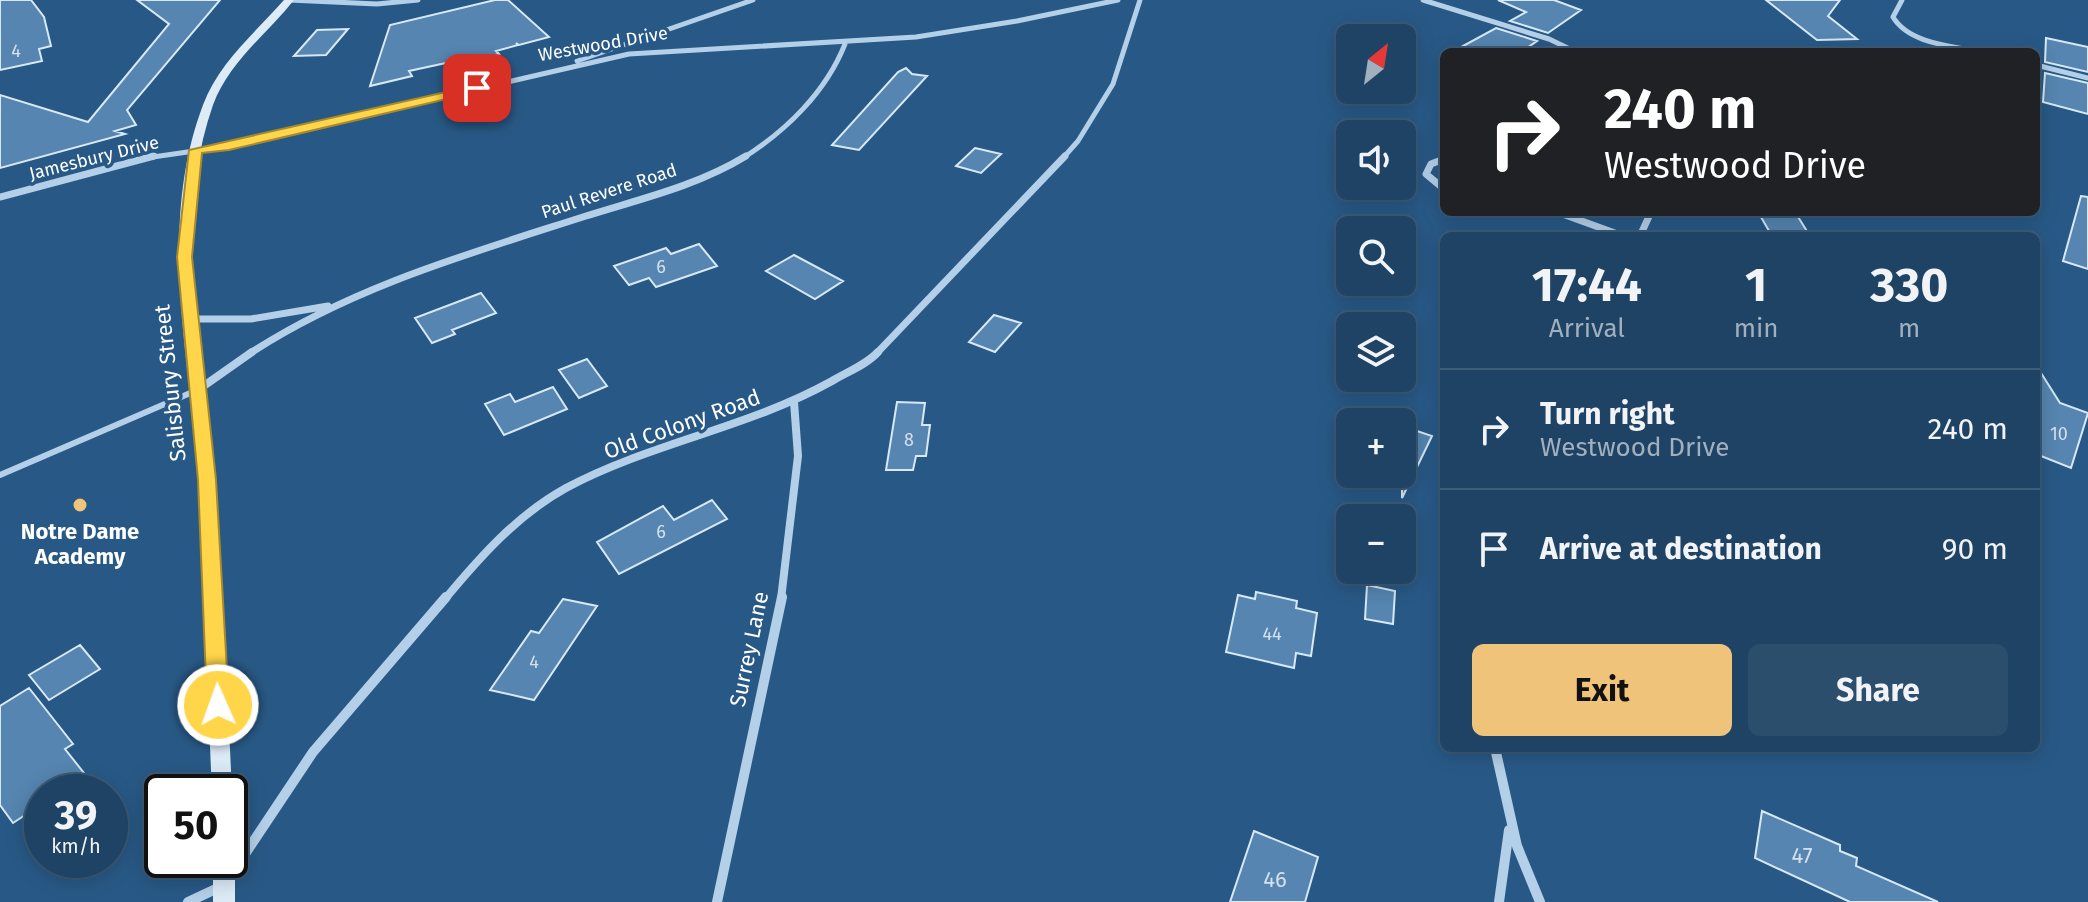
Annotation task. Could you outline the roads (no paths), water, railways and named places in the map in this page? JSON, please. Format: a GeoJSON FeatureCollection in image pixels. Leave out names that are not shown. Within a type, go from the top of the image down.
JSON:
{"type":"FeatureCollection","features":[{"type":"Feature","properties":{"kind":"main road","name":"Salisbury Street"},"geometry":{"type":"LineString","coordinates":[[221,774],[207,480],[184,257],[196,150],[208,103],[246,44],[289,0]]}},
{"type":"Feature","properties":{"kind":"street"},"geometry":{"type":"LineString","coordinates":[[289,0],[377,4],[418,0]]}},
{"type":"Feature","properties":{"kind":"street"},"geometry":{"type":"LineString","coordinates":[[538,74],[753,0]]}},
{"type":"Feature","properties":{"kind":"street","name":"Westwood Drive"},"geometry":{"type":"LineString","coordinates":[[196,150],[229,146],[618,56],[671,49],[845,44],[975,31],[1118,0]]}},
{"type":"Feature","properties":{"kind":"street","name":"Old Colony Road"},"geometry":{"type":"LineString","coordinates":[[225,893],[313,752],[478,560],[528,512],[566,488],[615,466],[794,402],[874,357],[1065,158],[1090,125],[1113,84],[1140,0]]}},
{"type":"Feature","properties":{"kind":"street"},"geometry":{"type":"LineString","coordinates":[[1423,0],[1549,39],[1568,48]]}},
{"type":"Feature","properties":{"kind":"street"},"geometry":{"type":"LineString","coordinates":[[1902,0],[1893,17],[1898,27],[1916,36],[1965,48]]}},
{"type":"Feature","properties":{"kind":"street","name":"Paul Revere Road"},"geometry":{"type":"LineString","coordinates":[[196,391],[299,323],[336,305],[537,232],[696,180],[735,162],[764,145],[809,100],[841,59],[845,44]]}},
{"type":"Feature","properties":{"kind":"street"},"geometry":{"type":"LineString","coordinates":[[2040,66],[2088,78]]}},
{"type":"Feature","properties":{"kind":"street","name":"Jamesbury Drive"},"geometry":{"type":"LineString","coordinates":[[0,197],[163,154],[196,150]]}},
{"type":"Feature","properties":{"kind":"street"},"geometry":{"type":"LineString","coordinates":[[1440,161],[1431,164],[1426,174],[1440,186]]}},
{"type":"Feature","properties":{"kind":"street"},"geometry":{"type":"LineString","coordinates":[[1568,216],[1612,232]]}},
{"type":"Feature","properties":{"kind":"street","name":"Paul Revere Road"},"geometry":{"type":"LineString","coordinates":[[189,319],[251,319],[336,305]]}},
{"type":"Feature","properties":{"kind":"street","name":"Surrey Lane"},"geometry":{"type":"LineString","coordinates":[[717,902],[786,576],[798,456],[794,402]]}},
{"type":"Feature","properties":{"kind":"street"},"geometry":{"type":"LineString","coordinates":[[1496,752],[1510,825],[1526,875],[1540,902]]}},
{"type":"Feature","properties":{"kind":"street"},"geometry":{"type":"LineString","coordinates":[[1499,902],[1510,825]]}},
{"type":"Feature","properties":{"kind":"street"},"geometry":{"type":"LineString","coordinates":[[188,902],[225,893]]}},
{"type":"Feature","properties":{"kind":"lane"},"geometry":{"type":"LineString","coordinates":[[0,475],[196,391]]}},
{"type":"Feature","properties":{"kind":"place","name":"Notre Dame Academy"},"geometry":{"type":"Point","coordinates":[80,505]}}]}
